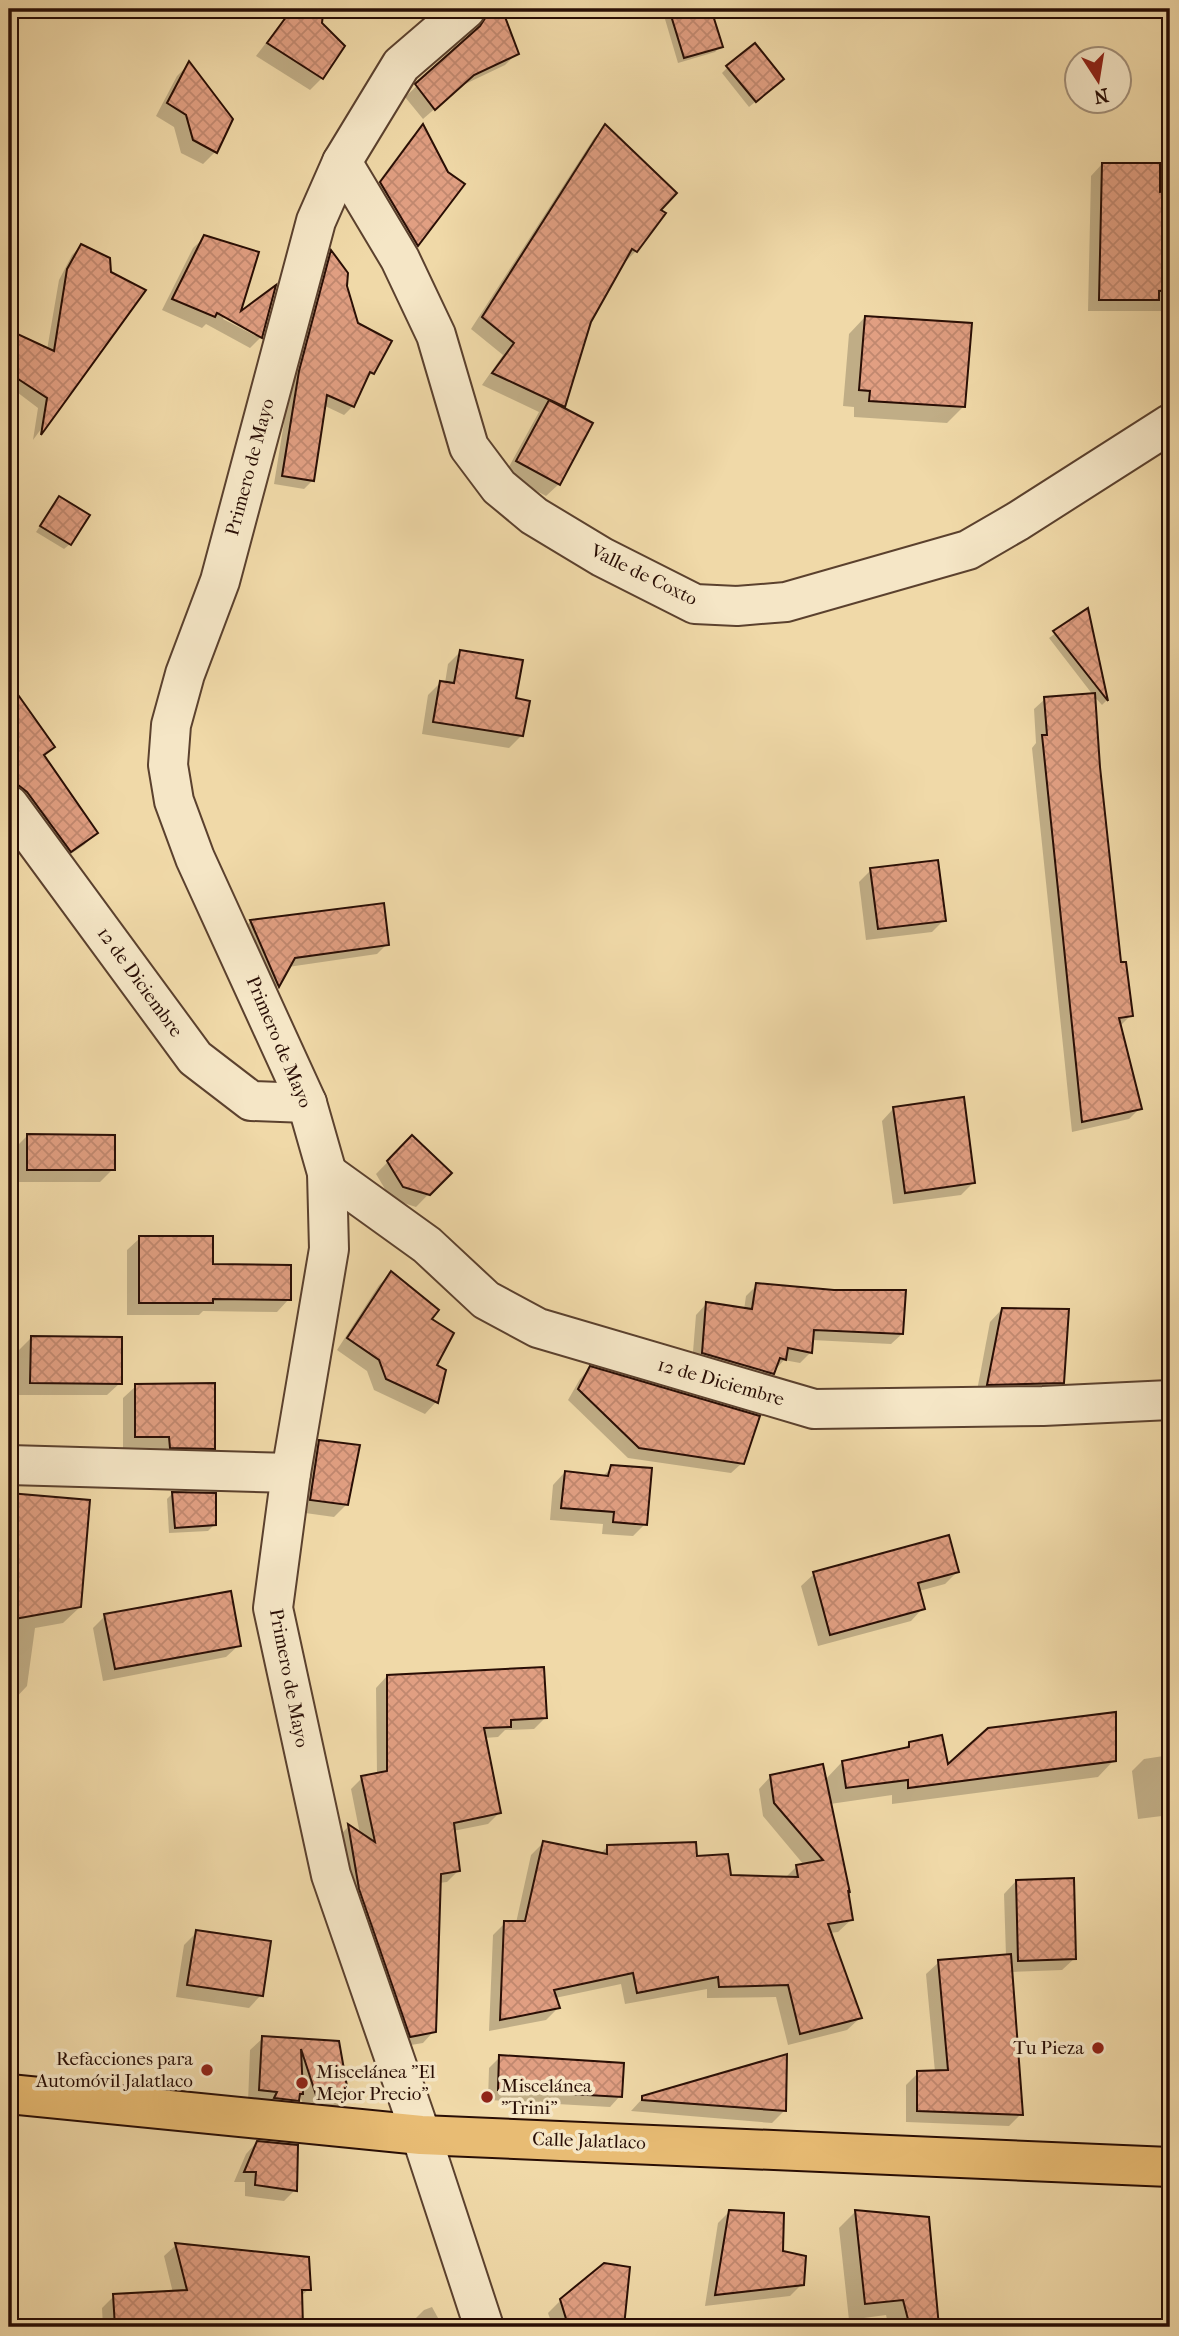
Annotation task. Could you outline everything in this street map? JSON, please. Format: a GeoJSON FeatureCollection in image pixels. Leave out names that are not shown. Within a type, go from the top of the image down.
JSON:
{"type":"FeatureCollection","features":[{"type":"Feature","properties":{"kind":"main road","name":"Calle Jalatlaco"},"geometry":{"type":"LineString","coordinates":[[9,2094],[421,2135],[1170,2166]]}},
{"type":"Feature","properties":{"kind":"street","name":"Primero de Mayo"},"geometry":{"type":"LineString","coordinates":[[466,9],[401,65],[342,162],[316,221],[220,581],[185,674],[174,712],[168,765],[174,801],[195,858],[307,1103],[327,1173],[329,1249],[291,1473],[272,1608],[331,1875],[484,2327]]}},
{"type":"Feature","properties":{"kind":"street","name":"Valle de Coxto"},"geometry":{"type":"LineString","coordinates":[[342,162],[400,259],[436,335],[469,447],[499,487],[534,516],[602,557],[695,604],[737,606],[786,602],[968,550],[1170,424]]}},
{"type":"Feature","properties":{"kind":"street","name":"12 de Diciembre"},"geometry":{"type":"LineString","coordinates":[[9,805],[195,1058],[251,1101],[307,1103]]}},
{"type":"Feature","properties":{"kind":"street","name":"12 de Diciembre"},"geometry":{"type":"LineString","coordinates":[[327,1173],[427,1245],[486,1300],[538,1328],[814,1409],[1043,1406],[1170,1400]]}},
{"type":"Feature","properties":{"kind":"street"},"geometry":{"type":"LineString","coordinates":[[9,1465],[291,1473]]}},
{"type":"Feature","properties":{"kind":"building"},"geometry":{"type":"Polygon","coordinates":[[[292,9],[323,14],[322,23],[345,46],[323,79],[267,43],[292,9]]]}},
{"type":"Feature","properties":{"kind":"building"},"geometry":{"type":"Polygon","coordinates":[[[495,9],[502,9],[519,54],[474,75],[435,110],[415,84],[480,26],[495,9]]]}},
{"type":"Feature","properties":{"kind":"building"},"geometry":{"type":"Polygon","coordinates":[[[669,9],[711,9],[723,47],[684,58],[669,9]]]}},
{"type":"Feature","properties":{"kind":"building"},"geometry":{"type":"Polygon","coordinates":[[[755,43],[784,79],[756,102],[726,66],[755,43]]]}},
{"type":"Feature","properties":{"kind":"building"},"geometry":{"type":"Polygon","coordinates":[[[189,61],[233,119],[217,153],[193,140],[186,115],[167,103],[189,61]]]}},
{"type":"Feature","properties":{"kind":"building"},"geometry":{"type":"Polygon","coordinates":[[[423,124],[448,172],[465,184],[418,246],[380,182],[423,124]]]}},
{"type":"Feature","properties":{"kind":"building"},"geometry":{"type":"Polygon","coordinates":[[[605,124],[677,193],[661,210],[666,213],[637,252],[632,249],[591,322],[565,407],[492,373],[514,343],[482,317],[605,124]]]}},
{"type":"Feature","properties":{"kind":"building"},"geometry":{"type":"Polygon","coordinates":[[[1102,163],[1160,163],[1160,192],[1170,191],[1170,290],[1159,291],[1159,300],[1099,300],[1102,163]]]}},
{"type":"Feature","properties":{"kind":"building"},"geometry":{"type":"Polygon","coordinates":[[[204,235],[259,252],[241,311],[276,285],[262,338],[217,313],[215,317],[172,299],[204,235]]]}},
{"type":"Feature","properties":{"kind":"building"},"geometry":{"type":"Polygon","coordinates":[[[81,244],[110,258],[111,272],[146,290],[41,435],[47,398],[9,373],[9,330],[54,351],[67,269],[81,244]]]}},
{"type":"Feature","properties":{"kind":"building"},"geometry":{"type":"Polygon","coordinates":[[[331,250],[348,273],[347,286],[358,323],[392,341],[374,374],[370,372],[354,407],[327,395],[314,481],[282,476],[299,371],[331,250]]]}},
{"type":"Feature","properties":{"kind":"building"},"geometry":{"type":"Polygon","coordinates":[[[865,316],[972,323],[965,407],[869,401],[870,391],[859,390],[865,316]]]}},
{"type":"Feature","properties":{"kind":"building"},"geometry":{"type":"Polygon","coordinates":[[[549,400],[593,423],[560,485],[516,461],[549,400]]]}},
{"type":"Feature","properties":{"kind":"building"},"geometry":{"type":"Polygon","coordinates":[[[59,496],[90,515],[71,545],[40,526],[59,496]]]}},
{"type":"Feature","properties":{"kind":"building"},"geometry":{"type":"Polygon","coordinates":[[[1088,608],[1108,701],[1053,631],[1088,608]]]}},
{"type":"Feature","properties":{"kind":"building"},"geometry":{"type":"Polygon","coordinates":[[[460,650],[523,660],[516,698],[530,701],[523,736],[433,722],[440,681],[454,683],[460,650]]]}},
{"type":"Feature","properties":{"kind":"building"},"geometry":{"type":"Polygon","coordinates":[[[9,682],[55,747],[44,755],[98,833],[71,852],[27,792],[18,785],[9,783],[9,682]]]}},
{"type":"Feature","properties":{"kind":"building"},"geometry":{"type":"Polygon","coordinates":[[[1095,693],[1100,767],[1121,962],[1126,962],[1133,1016],[1119,1018],[1142,1109],[1082,1122],[1042,735],[1047,735],[1044,697],[1095,693]]]}},
{"type":"Feature","properties":{"kind":"building"},"geometry":{"type":"Polygon","coordinates":[[[938,860],[946,921],[878,929],[870,868],[938,860]]]}},
{"type":"Feature","properties":{"kind":"building"},"geometry":{"type":"Polygon","coordinates":[[[384,903],[389,945],[295,958],[279,987],[250,920],[384,903]]]}},
{"type":"Feature","properties":{"kind":"building"},"geometry":{"type":"Polygon","coordinates":[[[964,1097],[975,1183],[905,1193],[893,1107],[964,1097]]]}},
{"type":"Feature","properties":{"kind":"building"},"geometry":{"type":"Polygon","coordinates":[[[27,1134],[115,1135],[115,1170],[27,1170],[27,1134]]]}},
{"type":"Feature","properties":{"kind":"building"},"geometry":{"type":"Polygon","coordinates":[[[412,1135],[452,1173],[430,1195],[403,1187],[387,1161],[412,1135]]]}},
{"type":"Feature","properties":{"kind":"building"},"geometry":{"type":"Polygon","coordinates":[[[139,1236],[213,1236],[213,1264],[291,1265],[291,1300],[213,1299],[213,1303],[139,1303],[139,1236]]]}},
{"type":"Feature","properties":{"kind":"building"},"geometry":{"type":"Polygon","coordinates":[[[391,1271],[439,1310],[432,1319],[454,1333],[437,1365],[446,1370],[438,1403],[386,1379],[379,1360],[347,1338],[391,1271]]]}},
{"type":"Feature","properties":{"kind":"building"},"geometry":{"type":"Polygon","coordinates":[[[756,1283],[834,1290],[906,1290],[903,1334],[814,1330],[812,1353],[788,1348],[786,1360],[780,1358],[774,1374],[702,1353],[706,1302],[752,1309],[756,1283]]]}},
{"type":"Feature","properties":{"kind":"building"},"geometry":{"type":"Polygon","coordinates":[[[1002,1308],[1069,1309],[1064,1383],[987,1385],[1002,1308]]]}},
{"type":"Feature","properties":{"kind":"building"},"geometry":{"type":"Polygon","coordinates":[[[31,1336],[122,1337],[122,1384],[30,1383],[31,1336]]]}},
{"type":"Feature","properties":{"kind":"building"},"geometry":{"type":"Polygon","coordinates":[[[590,1366],[760,1416],[744,1464],[639,1448],[578,1389],[590,1366]]]}},
{"type":"Feature","properties":{"kind":"building"},"geometry":{"type":"Polygon","coordinates":[[[215,1383],[215,1449],[170,1448],[169,1437],[135,1437],[135,1384],[215,1383]]]}},
{"type":"Feature","properties":{"kind":"building"},"geometry":{"type":"Polygon","coordinates":[[[319,1440],[360,1445],[348,1505],[310,1500],[319,1440]]]}},
{"type":"Feature","properties":{"kind":"building"},"geometry":{"type":"Polygon","coordinates":[[[611,1465],[652,1468],[647,1525],[613,1522],[614,1512],[561,1508],[565,1471],[608,1476],[611,1465]]]}},
{"type":"Feature","properties":{"kind":"building"},"geometry":{"type":"Polygon","coordinates":[[[172,1492],[216,1493],[216,1525],[175,1528],[172,1492]]]}},
{"type":"Feature","properties":{"kind":"building"},"geometry":{"type":"Polygon","coordinates":[[[9,1493],[90,1500],[81,1607],[9,1620],[9,1493]]]}},
{"type":"Feature","properties":{"kind":"building"},"geometry":{"type":"Polygon","coordinates":[[[949,1535],[959,1572],[918,1583],[925,1609],[830,1635],[813,1572],[949,1535]]]}},
{"type":"Feature","properties":{"kind":"building"},"geometry":{"type":"Polygon","coordinates":[[[231,1591],[241,1646],[115,1669],[104,1614],[231,1591]]]}},
{"type":"Feature","properties":{"kind":"building"},"geometry":{"type":"Polygon","coordinates":[[[544,1667],[547,1718],[511,1720],[511,1727],[484,1728],[501,1813],[454,1823],[460,1871],[441,1874],[436,2032],[410,2037],[359,1889],[348,1824],[375,1842],[361,1776],[387,1771],[387,1675],[544,1667]]]}},
{"type":"Feature","properties":{"kind":"building"},"geometry":{"type":"Polygon","coordinates":[[[1116,1712],[1116,1761],[908,1788],[908,1780],[846,1788],[842,1761],[909,1747],[909,1742],[942,1735],[948,1764],[988,1728],[1116,1712]]]}},
{"type":"Feature","properties":{"kind":"building"},"geometry":{"type":"Polygon","coordinates":[[[823,1764],[850,1893],[848,1890],[853,1920],[828,1924],[862,2018],[800,2034],[788,1985],[719,1987],[718,1977],[637,1993],[633,1973],[554,1990],[560,2008],[500,2020],[504,1921],[525,1921],[543,1841],[607,1854],[607,1845],[696,1842],[697,1856],[728,1854],[731,1875],[798,1877],[796,1865],[823,1860],[774,1803],[770,1775],[823,1764]]]}},
{"type":"Feature","properties":{"kind":"building"},"geometry":{"type":"Polygon","coordinates":[[[1074,1878],[1076,1959],[1018,1961],[1016,1880],[1074,1878]]]}},
{"type":"Feature","properties":{"kind":"building"},"geometry":{"type":"Polygon","coordinates":[[[196,1930],[271,1941],[263,1996],[187,1985],[196,1930]]]}},
{"type":"Feature","properties":{"kind":"building"},"geometry":{"type":"Polygon","coordinates":[[[1011,1954],[1023,2115],[917,2111],[917,2071],[948,2070],[938,1960],[1011,1954]]]}},
{"type":"Feature","properties":{"kind":"building"},"geometry":{"type":"Polygon","coordinates":[[[262,2036],[339,2041],[349,2098],[316,2095],[301,2049],[303,2094],[300,2094],[299,2101],[274,2098],[277,2092],[259,2090],[262,2036]]]}},
{"type":"Feature","properties":{"kind":"building"},"geometry":{"type":"Polygon","coordinates":[[[787,2054],[786,2111],[642,2100],[642,2096],[787,2054]]]}},
{"type":"Feature","properties":{"kind":"building"},"geometry":{"type":"Polygon","coordinates":[[[499,2055],[624,2063],[622,2097],[498,2090],[499,2055]]]}},
{"type":"Feature","properties":{"kind":"building"},"geometry":{"type":"Polygon","coordinates":[[[257,2141],[298,2145],[297,2191],[255,2185],[256,2172],[244,2172],[257,2141]]]}},
{"type":"Feature","properties":{"kind":"building"},"geometry":{"type":"Polygon","coordinates":[[[729,2210],[784,2213],[783,2251],[806,2256],[804,2285],[715,2295],[729,2210]]]}},
{"type":"Feature","properties":{"kind":"building"},"geometry":{"type":"Polygon","coordinates":[[[855,2210],[929,2217],[939,2327],[910,2327],[903,2300],[865,2304],[855,2210]]]}},
{"type":"Feature","properties":{"kind":"building"},"geometry":{"type":"Polygon","coordinates":[[[175,2243],[309,2257],[311,2290],[302,2290],[303,2327],[115,2327],[113,2294],[187,2290],[175,2243]]]}},
{"type":"Feature","properties":{"kind":"building"},"geometry":{"type":"Polygon","coordinates":[[[604,2263],[630,2267],[624,2327],[567,2322],[560,2299],[604,2263]]]}},
{"type":"Feature","properties":{"kind":"place","name":"Tu Pieza"},"geometry":{"type":"Point","coordinates":[1098,2048]}},
{"type":"Feature","properties":{"kind":"place","name":"Refacciones para Automóvil Jalatlaco"},"geometry":{"type":"Point","coordinates":[207,2070]}},
{"type":"Feature","properties":{"kind":"place","name":"Miscelánea \"El Mejor Precio\""},"geometry":{"type":"Point","coordinates":[302,2083]}},
{"type":"Feature","properties":{"kind":"place","name":"Miscelánea \"Trini\""},"geometry":{"type":"Point","coordinates":[487,2097]}}]}
